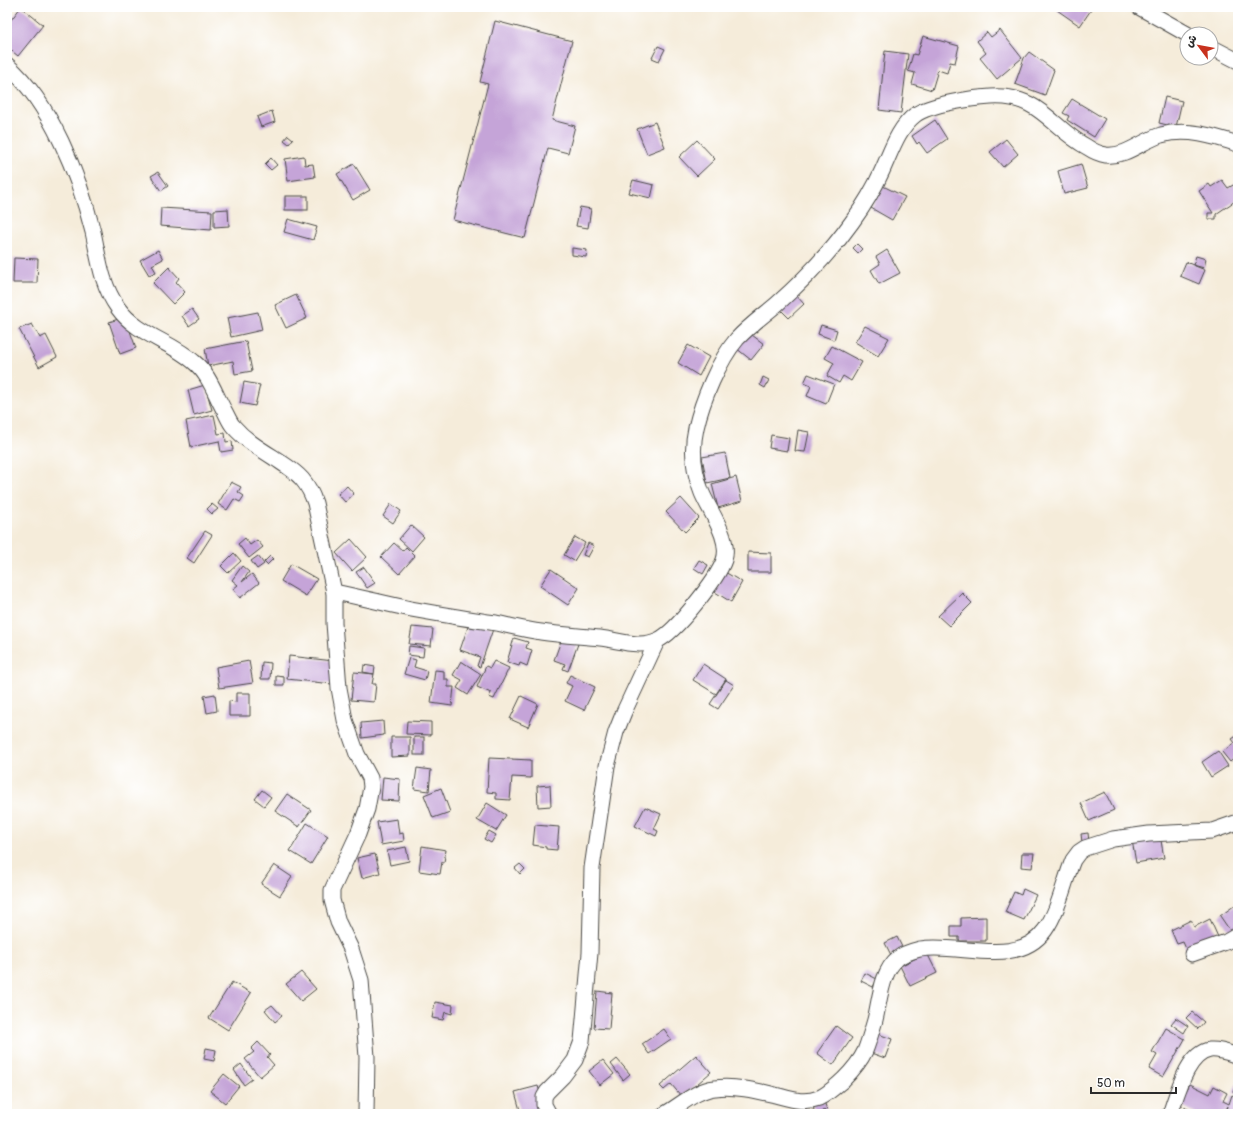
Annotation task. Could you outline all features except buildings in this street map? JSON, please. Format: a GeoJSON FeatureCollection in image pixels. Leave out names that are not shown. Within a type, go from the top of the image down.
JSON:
{"type":"FeatureCollection","features":[{"type":"Feature","properties":{"kind":"street"},"geometry":{"type":"LineString","coordinates":[[1139,7],[1179,30]]}},
{"type":"Feature","properties":{"kind":"street"},"geometry":{"type":"LineString","coordinates":[[1219,51],[1238,61]]}},
{"type":"Feature","properties":{"kind":"street"},"geometry":{"type":"LineString","coordinates":[[7,65],[24,81],[33,94],[48,117],[66,154],[77,179],[84,202],[93,233],[100,270],[111,296],[119,309],[141,330],[194,361],[205,374],[232,424],[241,434],[256,446],[291,469],[302,479],[310,490],[316,503],[334,592],[334,623],[339,688],[345,720],[357,754],[370,778],[371,787],[367,809],[358,834],[332,890],[332,900],[338,922],[355,960],[362,986],[367,1057],[366,1114]]}},
{"type":"Feature","properties":{"kind":"street"},"geometry":{"type":"LineString","coordinates":[[334,592],[408,608],[540,632],[612,639],[642,644],[657,641],[671,631],[702,595],[715,578],[726,557],[725,542],[721,531],[703,495],[697,479],[693,454],[696,430],[701,412],[722,362],[738,338],[806,278],[824,258],[853,221],[880,175],[897,137],[917,114],[941,105],[994,96],[1018,99],[1033,105],[1077,141],[1093,150],[1105,154],[1121,153],[1160,135],[1178,132],[1200,134],[1238,144]]}},
{"type":"Feature","properties":{"kind":"street"},"geometry":{"type":"LineString","coordinates":[[550,1114],[544,1105],[544,1097],[546,1092],[563,1076],[575,1060],[582,1040],[590,953],[592,868],[607,766],[616,732],[624,712],[657,641]]}},
{"type":"Feature","properties":{"kind":"street"},"geometry":{"type":"LineString","coordinates":[[665,1114],[698,1093],[718,1087],[749,1090],[803,1102],[820,1097],[832,1090],[850,1072],[861,1058],[867,1046],[887,974],[897,959],[905,953],[929,947],[1004,951],[1029,945],[1037,940],[1050,922],[1073,860],[1079,852],[1085,848],[1113,839],[1149,834],[1212,831],[1238,822]]}},
{"type":"Feature","properties":{"kind":"street"},"geometry":{"type":"LineString","coordinates":[[1192,954],[1226,942],[1238,935]]}},
{"type":"Feature","properties":{"kind":"street"},"geometry":{"type":"LineString","coordinates":[[1170,1114],[1187,1070],[1195,1058],[1209,1050],[1217,1050],[1238,1056]]}}]}
